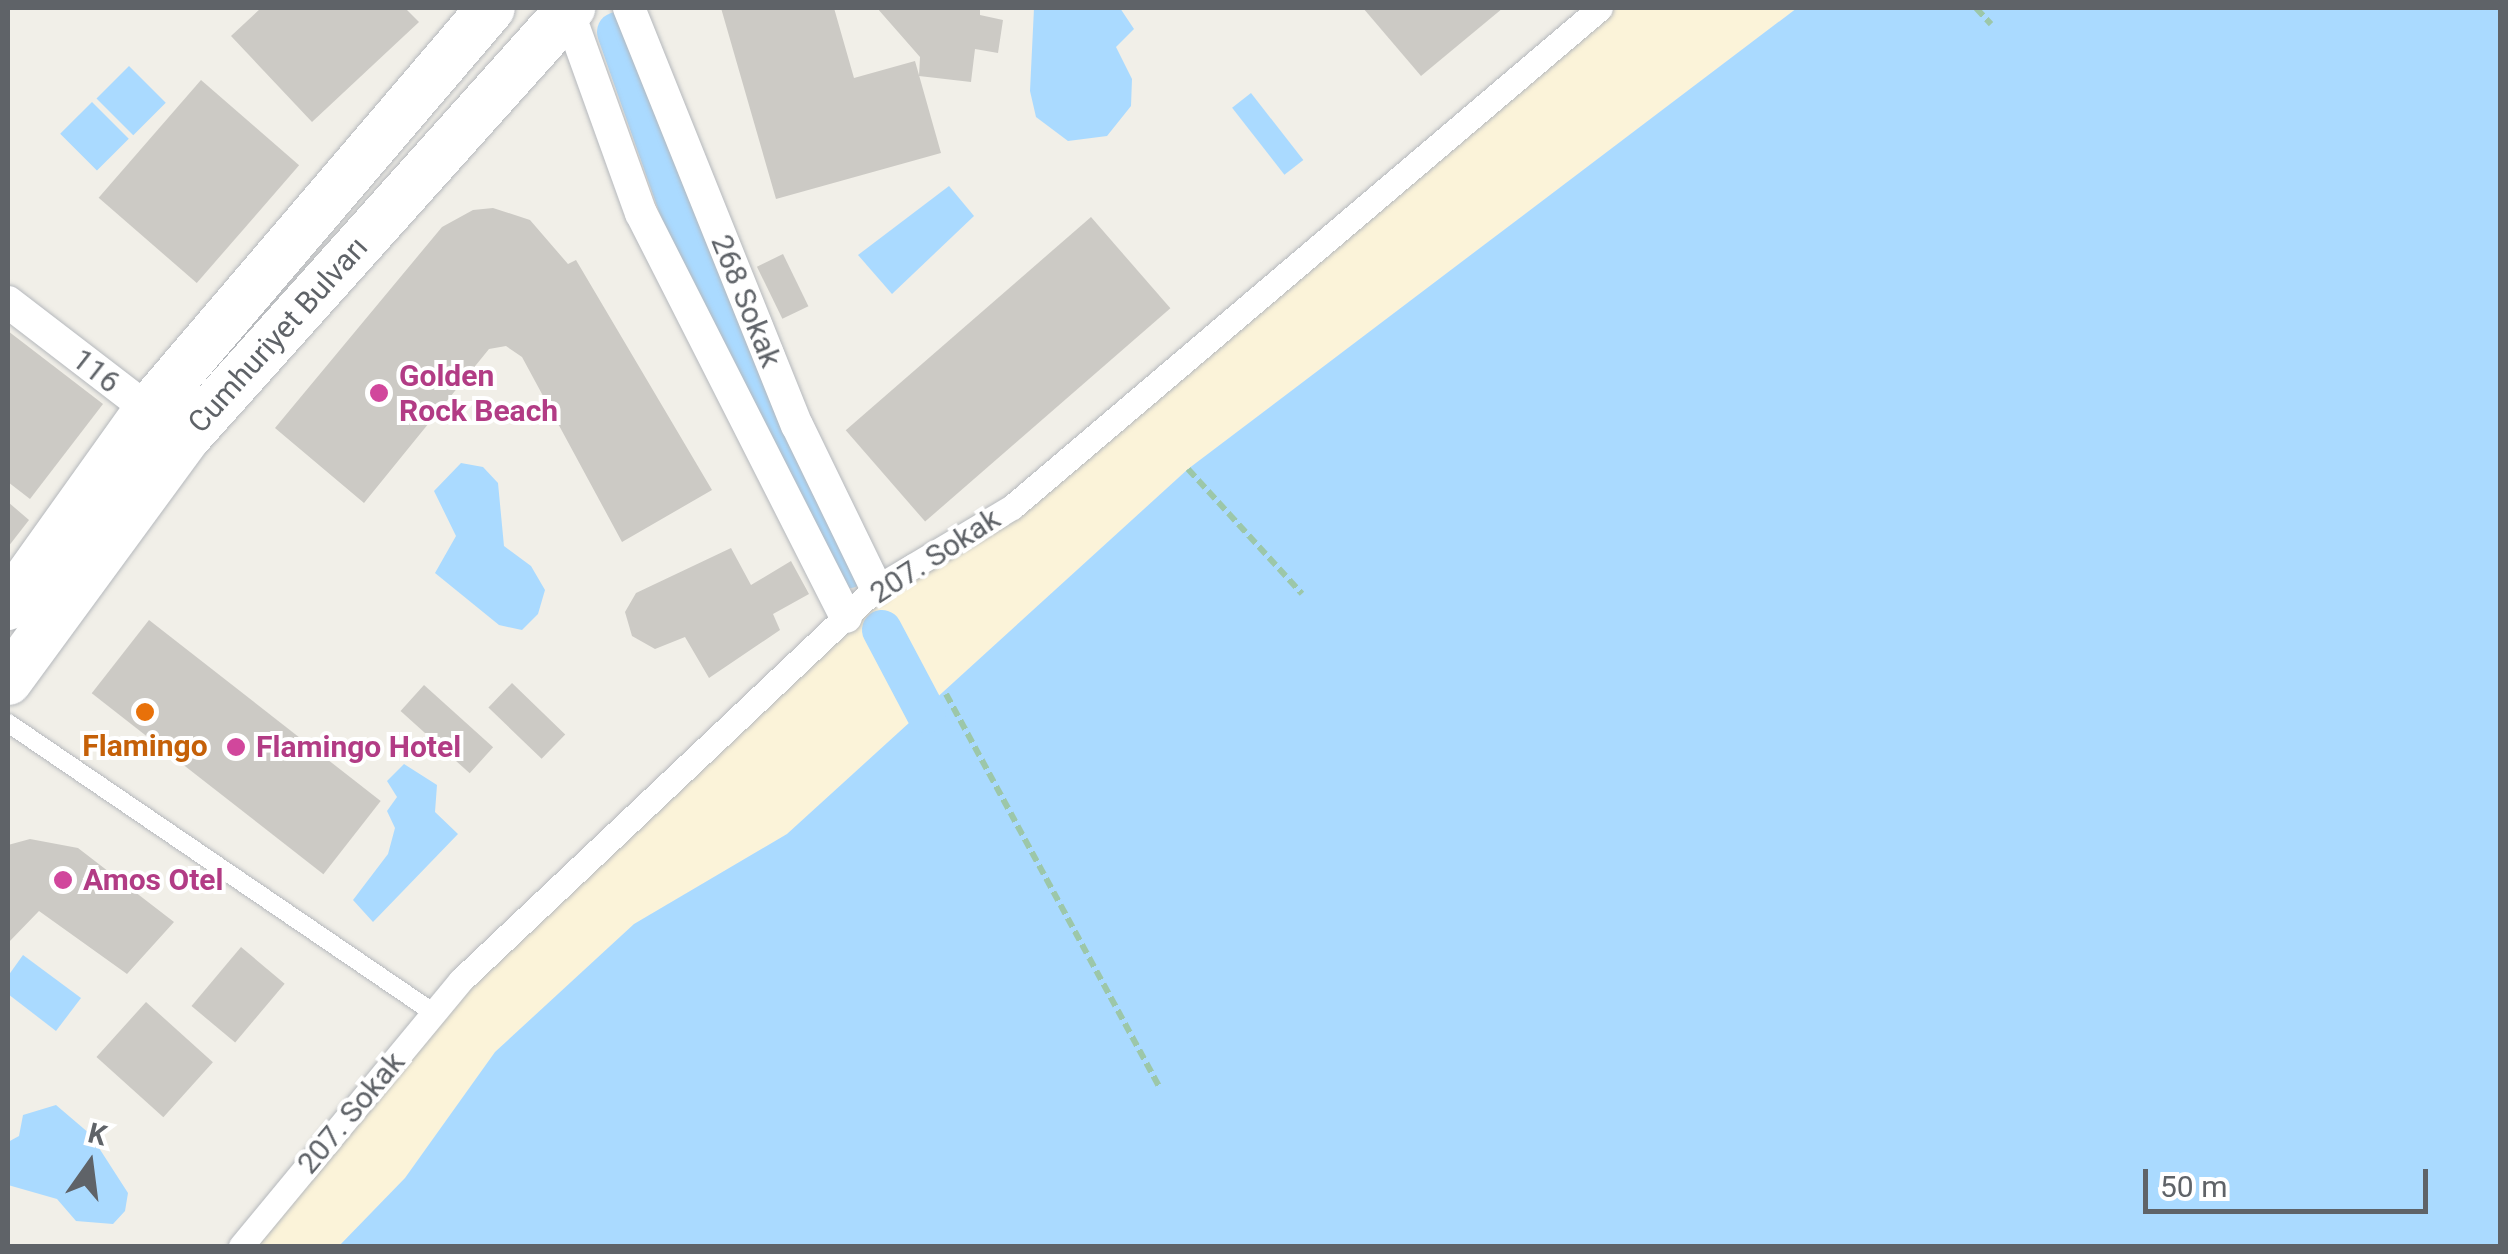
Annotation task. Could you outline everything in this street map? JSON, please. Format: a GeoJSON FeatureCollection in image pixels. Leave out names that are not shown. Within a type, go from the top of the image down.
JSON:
{"type":"FeatureCollection","features":[{"type":"Feature","properties":{"kind":"main road","name":"Cumhuriyet Bulvarı"},"geometry":{"type":"LineString","coordinates":[[8,606],[148,410],[491,8]]}},
{"type":"Feature","properties":{"kind":"main road","name":"Cumhuriyet Bulvarı"},"geometry":{"type":"LineString","coordinates":[[8,681],[185,439],[567,10]]}},
{"type":"Feature","properties":{"kind":"street","name":"268 Sokak"},"geometry":{"type":"LineString","coordinates":[[628,8],[797,425],[876,588]]}},
{"type":"Feature","properties":{"kind":"street","name":"207. Sokak"},"geometry":{"type":"LineString","coordinates":[[241,1246],[434,1013],[876,588],[1012,506],[1600,8]]}},
{"type":"Feature","properties":{"kind":"street"},"geometry":{"type":"LineString","coordinates":[[567,10],[641,213],[846,617]]}},
{"type":"Feature","properties":{"kind":"street","name":"116"},"geometry":{"type":"LineString","coordinates":[[8,302],[185,439]]}},
{"type":"Feature","properties":{"kind":"lane"},"geometry":{"type":"LineString","coordinates":[[8,723],[434,1013]]}},
{"type":"Feature","properties":{"kind":"path"},"geometry":{"type":"LineString","coordinates":[[1976,8],[1991,24]]}},
{"type":"Feature","properties":{"kind":"path"},"geometry":{"type":"LineString","coordinates":[[1188,469],[1302,594]]}},
{"type":"Feature","properties":{"kind":"path"},"geometry":{"type":"LineString","coordinates":[[946,694],[1160,1088]]}},
{"type":"Feature","properties":{"kind":"sand"},"geometry":{"type":"Polygon","coordinates":[[[1600,8],[1797,8],[1188,469],[787,834],[634,924],[495,1052],[405,1178],[339,1246],[241,1246],[460,981],[876,588],[1012,506],[1600,8]]]}},
{"type":"Feature","properties":{"kind":"water"},"geometry":{"type":"Polygon","coordinates":[[[1034,8],[1120,8],[1134,29],[1116,47],[1132,79],[1131,106],[1107,136],[1068,141],[1036,117],[1030,91],[1034,8]]]}},
{"type":"Feature","properties":{"kind":"water"},"geometry":{"type":"Polygon","coordinates":[[[1797,8],[2500,8],[2500,1246],[339,1246],[405,1178],[495,1052],[634,924],[787,834],[1188,469],[1797,8]]]}},
{"type":"Feature","properties":{"kind":"water"},"geometry":{"type":"Polygon","coordinates":[[[129,66],[166,103],[133,135],[96,99],[129,66]]]}},
{"type":"Feature","properties":{"kind":"water"},"geometry":{"type":"Polygon","coordinates":[[[1251,93],[1303,160],[1284,175],[1232,108],[1251,93]]]}},
{"type":"Feature","properties":{"kind":"water"},"geometry":{"type":"Polygon","coordinates":[[[92,102],[129,139],[97,171],[60,134],[92,102]]]}},
{"type":"Feature","properties":{"kind":"water"},"geometry":{"type":"Polygon","coordinates":[[[949,186],[974,216],[892,294],[858,255],[949,186]]]}},
{"type":"Feature","properties":{"kind":"water"},"geometry":{"type":"Polygon","coordinates":[[[461,463],[483,467],[498,483],[504,546],[531,566],[545,590],[538,614],[522,630],[499,625],[435,573],[456,536],[434,491],[461,463]]]}},
{"type":"Feature","properties":{"kind":"water"},"geometry":{"type":"Polygon","coordinates":[[[404,764],[437,785],[435,812],[458,834],[373,922],[353,900],[388,854],[395,828],[387,811],[397,797],[387,781],[404,764]]]}},
{"type":"Feature","properties":{"kind":"water"},"geometry":{"type":"Polygon","coordinates":[[[23,955],[81,998],[56,1031],[8,994],[8,976],[23,955]]]}},
{"type":"Feature","properties":{"kind":"water"},"geometry":{"type":"Polygon","coordinates":[[[56,1105],[90,1134],[128,1193],[125,1211],[113,1224],[76,1221],[57,1199],[8,1185],[8,1142],[19,1136],[23,1115],[56,1105]]]}},
{"type":"Feature","properties":{"kind":"building"},"geometry":{"type":"Polygon","coordinates":[[[261,8],[405,8],[419,22],[312,122],[231,36],[261,8]]]}},
{"type":"Feature","properties":{"kind":"building"},"geometry":{"type":"Polygon","coordinates":[[[721,8],[834,8],[854,78],[915,61],[941,153],[776,199],[721,8]]]}},
{"type":"Feature","properties":{"kind":"building"},"geometry":{"type":"Polygon","coordinates":[[[877,8],[980,8],[980,15],[1003,20],[998,53],[975,49],[971,82],[919,76],[920,57],[877,8]]]}},
{"type":"Feature","properties":{"kind":"building"},"geometry":{"type":"Polygon","coordinates":[[[1363,8],[1503,8],[1421,76],[1363,8]]]}},
{"type":"Feature","properties":{"kind":"building"},"geometry":{"type":"Polygon","coordinates":[[[201,80],[299,165],[197,283],[99,198],[201,80]]]}},
{"type":"Feature","properties":{"kind":"building","name":"Golden Rock Beach"},"geometry":{"type":"Polygon","coordinates":[[[493,208],[530,220],[568,264],[576,260],[712,490],[622,542],[522,357],[506,346],[489,349],[364,503],[275,428],[442,227],[473,210],[493,208]]]}},
{"type":"Feature","properties":{"kind":"building"},"geometry":{"type":"Polygon","coordinates":[[[1091,217],[1170,308],[925,522],[846,430],[1091,217]]]}},
{"type":"Feature","properties":{"kind":"building"},"geometry":{"type":"Polygon","coordinates":[[[783,254],[808,306],[782,319],[757,267],[783,254]]]}},
{"type":"Feature","properties":{"kind":"building"},"geometry":{"type":"Polygon","coordinates":[[[8,331],[103,404],[30,499],[8,482],[8,331]]]}},
{"type":"Feature","properties":{"kind":"building"},"geometry":{"type":"Polygon","coordinates":[[[8,502],[29,520],[8,547],[8,502]]]}},
{"type":"Feature","properties":{"kind":"building"},"geometry":{"type":"Polygon","coordinates":[[[731,548],[751,585],[791,561],[809,594],[773,614],[780,630],[709,678],[685,637],[655,649],[632,636],[625,612],[636,593],[731,548]]]}},
{"type":"Feature","properties":{"kind":"building","name":"Flamingo Hotel"},"geometry":{"type":"Polygon","coordinates":[[[149,620],[381,801],[323,874],[92,693],[149,620]]]}},
{"type":"Feature","properties":{"kind":"building"},"geometry":{"type":"Polygon","coordinates":[[[512,683],[565,734],[542,759],[488,707],[512,683]]]}},
{"type":"Feature","properties":{"kind":"building"},"geometry":{"type":"Polygon","coordinates":[[[424,685],[493,747],[470,773],[401,711],[424,685]]]}},
{"type":"Feature","properties":{"kind":"building","name":"Amos Otel"},"geometry":{"type":"Polygon","coordinates":[[[30,839],[78,848],[174,922],[127,974],[39,911],[8,943],[8,845],[30,839]]]}},
{"type":"Feature","properties":{"kind":"building"},"geometry":{"type":"Polygon","coordinates":[[[241,947],[285,984],[235,1043],[192,1006],[241,947]]]}},
{"type":"Feature","properties":{"kind":"building"},"geometry":{"type":"Polygon","coordinates":[[[146,1002],[213,1062],[163,1117],[96,1057],[146,1002]]]}},
{"type":"Feature","properties":{"kind":"waterway"},"geometry":{"type":"LineString","coordinates":[[617,32],[719,321],[848,568]]}},
{"type":"Feature","properties":{"kind":"waterway"},"geometry":{"type":"LineString","coordinates":[[882,630],[926,713]]}},
{"type":"Feature","properties":{"kind":"place","name":"Golden Rock Beach"},"geometry":{"type":"Point","coordinates":[379,393]}},
{"type":"Feature","properties":{"kind":"place","name":"Flamingo"},"geometry":{"type":"Point","coordinates":[145,712]}},
{"type":"Feature","properties":{"kind":"place","name":"Flamingo Hotel"},"geometry":{"type":"Point","coordinates":[236,747]}},
{"type":"Feature","properties":{"kind":"place","name":"Amos Otel"},"geometry":{"type":"Point","coordinates":[63,880]}}]}
